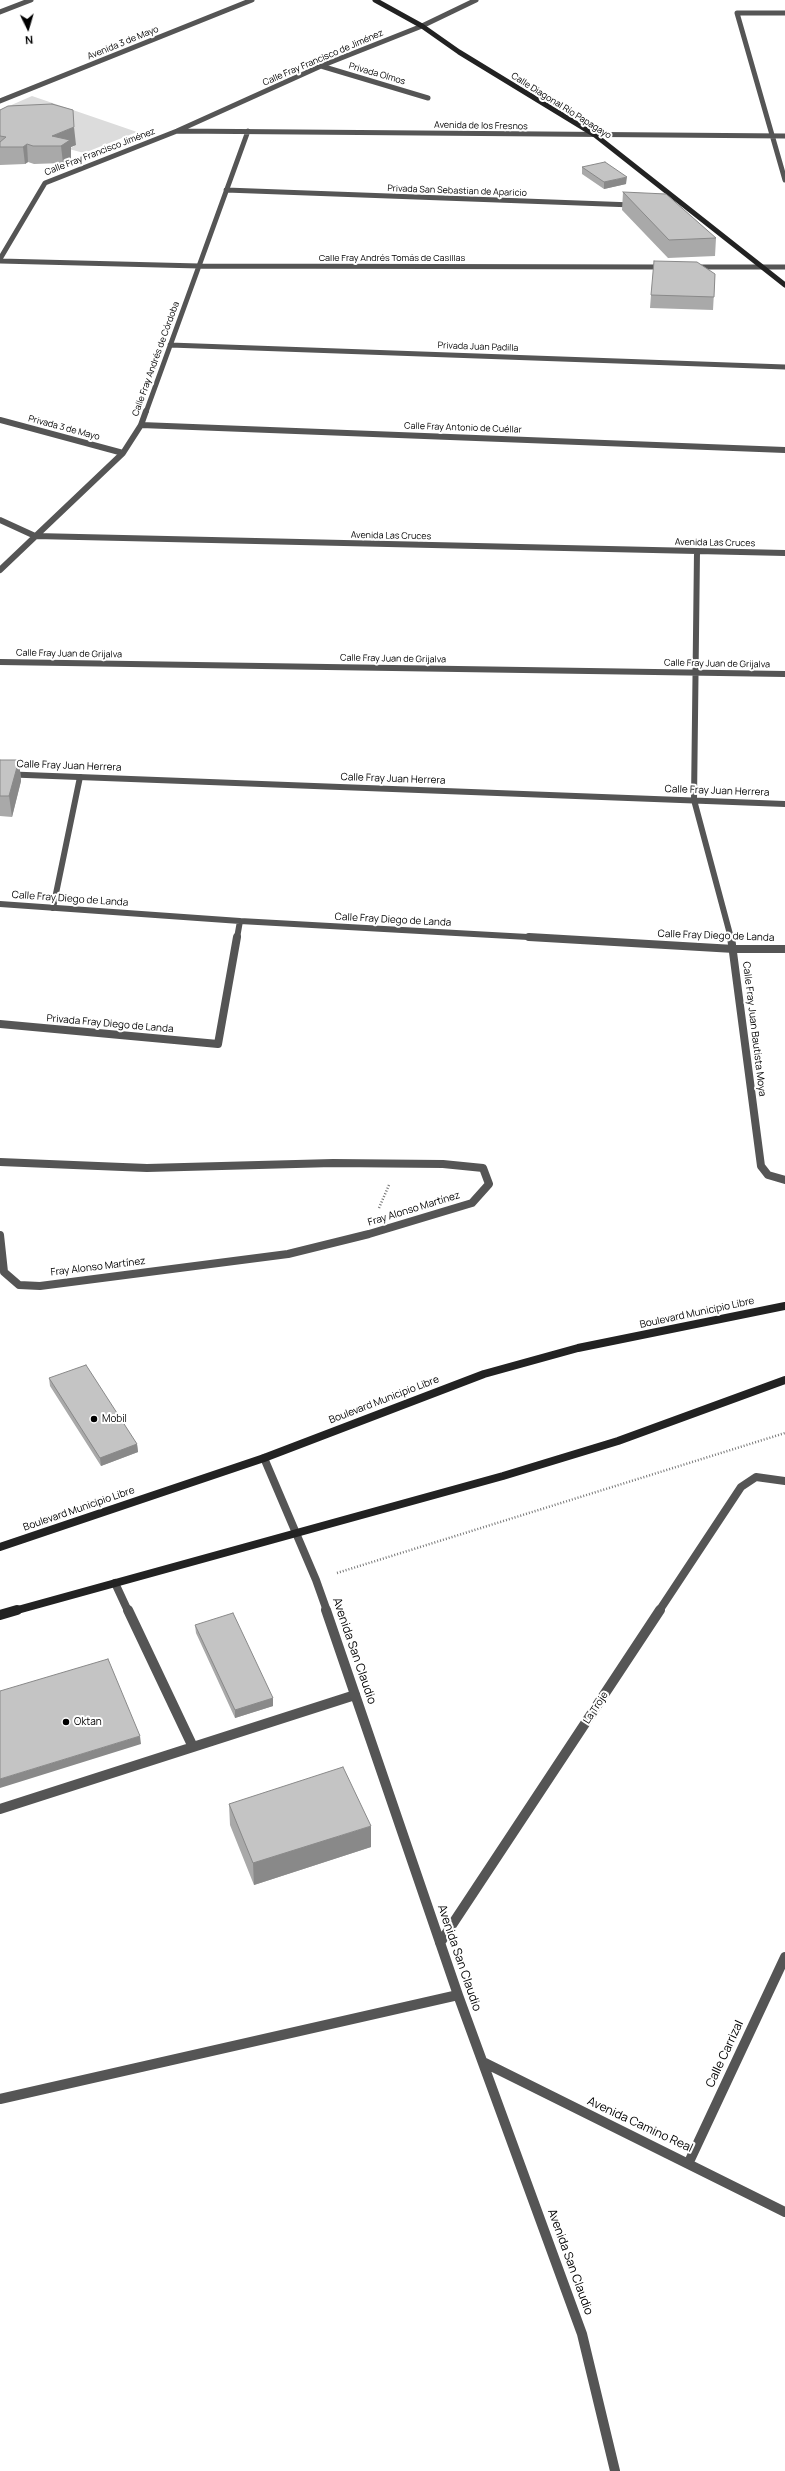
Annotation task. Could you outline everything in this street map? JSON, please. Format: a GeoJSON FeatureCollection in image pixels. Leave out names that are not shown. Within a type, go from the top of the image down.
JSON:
{"type":"FeatureCollection","features":[{"type":"Feature","properties":{"kind":"main road","name":"Calle Diagonal Río Papagayo"},"geometry":{"type":"LineString","coordinates":[[375,0],[422,26],[459,52],[595,135],[785,285]]}},
{"type":"Feature","properties":{"kind":"main road","name":"Boulevard Municipio Libre"},"geometry":{"type":"LineString","coordinates":[[0,1547],[264,1458],[484,1374],[578,1348],[785,1306]]}},
{"type":"Feature","properties":{"kind":"main road"},"geometry":{"type":"LineString","coordinates":[[0,1615],[295,1532],[503,1476],[618,1441],[785,1380]]}},
{"type":"Feature","properties":{"kind":"street"},"geometry":{"type":"LineString","coordinates":[[1,11],[31,0]]}},
{"type":"Feature","properties":{"kind":"street","name":"Avenida 3 de Mayo"},"geometry":{"type":"LineString","coordinates":[[0,101],[252,0]]}},
{"type":"Feature","properties":{"kind":"street","name":"Calle Fray Francisco de Jiménez"},"geometry":{"type":"LineString","coordinates":[[177,131],[321,66],[422,26],[476,0]]}},
{"type":"Feature","properties":{"kind":"street"},"geometry":{"type":"LineString","coordinates":[[785,13],[737,13],[774,136],[785,180]]}},
{"type":"Feature","properties":{"kind":"street","name":"Privada Olmos"},"geometry":{"type":"LineString","coordinates":[[321,66],[428,98]]}},
{"type":"Feature","properties":{"kind":"street","name":"Avenida de los Fresnos"},"geometry":{"type":"LineString","coordinates":[[177,131],[785,136]]}},
{"type":"Feature","properties":{"kind":"street","name":"Calle Fray Francisco Jiménez"},"geometry":{"type":"LineString","coordinates":[[0,260],[44,183],[177,131]]}},
{"type":"Feature","properties":{"kind":"street","name":"Calle Fray Andrés de Córdoba"},"geometry":{"type":"LineString","coordinates":[[0,570],[123,453],[141,424],[200,266],[248,131]]}},
{"type":"Feature","properties":{"kind":"street","name":"Privada San Sebastian de Aparicio"},"geometry":{"type":"LineString","coordinates":[[226,190],[639,206]]}},
{"type":"Feature","properties":{"kind":"street"},"geometry":{"type":"LineString","coordinates":[[679,207],[687,208]]}},
{"type":"Feature","properties":{"kind":"street","name":"Calle Fray Andrés Tomás de Casillas"},"geometry":{"type":"LineString","coordinates":[[0,260],[200,266],[675,267]]}},
{"type":"Feature","properties":{"kind":"street"},"geometry":{"type":"LineString","coordinates":[[690,267],[785,267]]}},
{"type":"Feature","properties":{"kind":"street","name":"Privada Juan Padilla"},"geometry":{"type":"LineString","coordinates":[[170,345],[785,367]]}},
{"type":"Feature","properties":{"kind":"street","name":"Privada 3 de Mayo"},"geometry":{"type":"LineString","coordinates":[[0,420],[123,453]]}},
{"type":"Feature","properties":{"kind":"street","name":"Calle Fray Antonio de Cuéllar"},"geometry":{"type":"LineString","coordinates":[[141,424],[785,450]]}},
{"type":"Feature","properties":{"kind":"street","name":"Avenida Las Cruces"},"geometry":{"type":"LineString","coordinates":[[0,520],[35,536],[785,553]]}},
{"type":"Feature","properties":{"kind":"street","name":"Calle Fray Juan Bautista Moya"},"geometry":{"type":"LineString","coordinates":[[697,552],[694,672],[694,800],[734,949],[761,1166],[768,1175],[785,1180]]}},
{"type":"Feature","properties":{"kind":"street","name":"Calle Fray Juan de Grijalva"},"geometry":{"type":"LineString","coordinates":[[0,662],[785,674]]}},
{"type":"Feature","properties":{"kind":"street","name":"Calle Fray Juan Herrera"},"geometry":{"type":"LineString","coordinates":[[0,774],[785,804]]}},
{"type":"Feature","properties":{"kind":"street"},"geometry":{"type":"LineString","coordinates":[[54,908],[80,777]]}},
{"type":"Feature","properties":{"kind":"street","name":"Calle Fray Diego de Landa"},"geometry":{"type":"LineString","coordinates":[[0,904],[240,921],[734,949],[785,949]]}},
{"type":"Feature","properties":{"kind":"street","name":"Privada Fray Diego de Landa"},"geometry":{"type":"LineString","coordinates":[[0,1024],[218,1044],[240,921]]}},
{"type":"Feature","properties":{"kind":"street","name":"Fray Alonso Martínez"},"geometry":{"type":"LineString","coordinates":[[0,1162],[147,1168],[391,1164],[482,1168],[489,1184],[472,1203],[368,1234],[288,1254],[40,1286],[19,1285],[4,1272],[0,1235]]}},
{"type":"Feature","properties":{"kind":"street","name":"Avenida San Claudio"},"geometry":{"type":"LineString","coordinates":[[264,1458],[316,1580],[458,1995],[582,2334],[615,2471]]}},
{"type":"Feature","properties":{"kind":"street","name":"La Troje"},"geometry":{"type":"LineString","coordinates":[[440,1942],[741,1487],[756,1477],[785,1481]]}},
{"type":"Feature","properties":{"kind":"street"},"geometry":{"type":"LineString","coordinates":[[115,1583],[193,1747]]}},
{"type":"Feature","properties":{"kind":"street"},"geometry":{"type":"LineString","coordinates":[[0,1809],[355,1694]]}},
{"type":"Feature","properties":{"kind":"street","name":"Calle Carrizal"},"geometry":{"type":"LineString","coordinates":[[689,2162],[785,1957]]}},
{"type":"Feature","properties":{"kind":"street"},"geometry":{"type":"LineString","coordinates":[[0,2099],[458,1995]]}},
{"type":"Feature","properties":{"kind":"street","name":"Avenida Camino Real"},"geometry":{"type":"LineString","coordinates":[[483,2062],[689,2162],[785,2212]]}},
{"type":"Feature","properties":{"kind":"path"},"geometry":{"type":"LineString","coordinates":[[368,1234],[390,1183],[391,1164]]}},
{"type":"Feature","properties":{"kind":"path"},"geometry":{"type":"LineString","coordinates":[[316,1580],[785,1433]]}},
{"type":"Feature","properties":{"kind":"shaded area"},"geometry":{"type":"Polygon","coordinates":[[[32,96],[137,132],[84,153],[69,149],[76,145],[0,110],[32,96]]]}},
{"type":"Feature","properties":{"kind":"building"},"geometry":{"type":"Polygon","coordinates":[[[52,104],[73,110],[74,127],[52,136],[70,140],[61,146],[33,146],[27,144],[23,147],[0,147],[0,142],[6,137],[0,136],[0,110],[8,106],[52,104]]]}},
{"type":"Feature","properties":{"kind":"building"},"geometry":{"type":"Polygon","coordinates":[[[605,162],[627,177],[604,182],[582,167],[605,162]]]}},
{"type":"Feature","properties":{"kind":"building"},"geometry":{"type":"Polygon","coordinates":[[[623,192],[666,194],[716,238],[669,240],[623,192]]]}},
{"type":"Feature","properties":{"kind":"building"},"geometry":{"type":"Polygon","coordinates":[[[654,261],[697,262],[715,274],[714,297],[651,295],[654,261]]]}},
{"type":"Feature","properties":{"kind":"building"},"geometry":{"type":"Polygon","coordinates":[[[0,760],[19,760],[9,796],[0,796],[0,760]]]}},
{"type":"Feature","properties":{"kind":"building","name":"Mobil"},"geometry":{"type":"Polygon","coordinates":[[[86,1365],[137,1444],[100,1458],[49,1378],[86,1365]]]}},
{"type":"Feature","properties":{"kind":"building"},"geometry":{"type":"Polygon","coordinates":[[[233,1613],[273,1698],[235,1710],[195,1625],[233,1613]]]}},
{"type":"Feature","properties":{"kind":"building","name":"Oktan"},"geometry":{"type":"Polygon","coordinates":[[[108,1659],[140,1736],[0,1779],[0,1691],[108,1659]]]}},
{"type":"Feature","properties":{"kind":"building"},"geometry":{"type":"Polygon","coordinates":[[[343,1767],[371,1826],[253,1863],[229,1804],[343,1767]]]}},
{"type":"Feature","properties":{"kind":"place","name":"Mobil"},"geometry":{"type":"Point","coordinates":[94,1419]}},
{"type":"Feature","properties":{"kind":"place","name":"Oktan"},"geometry":{"type":"Point","coordinates":[66,1722]}}]}
